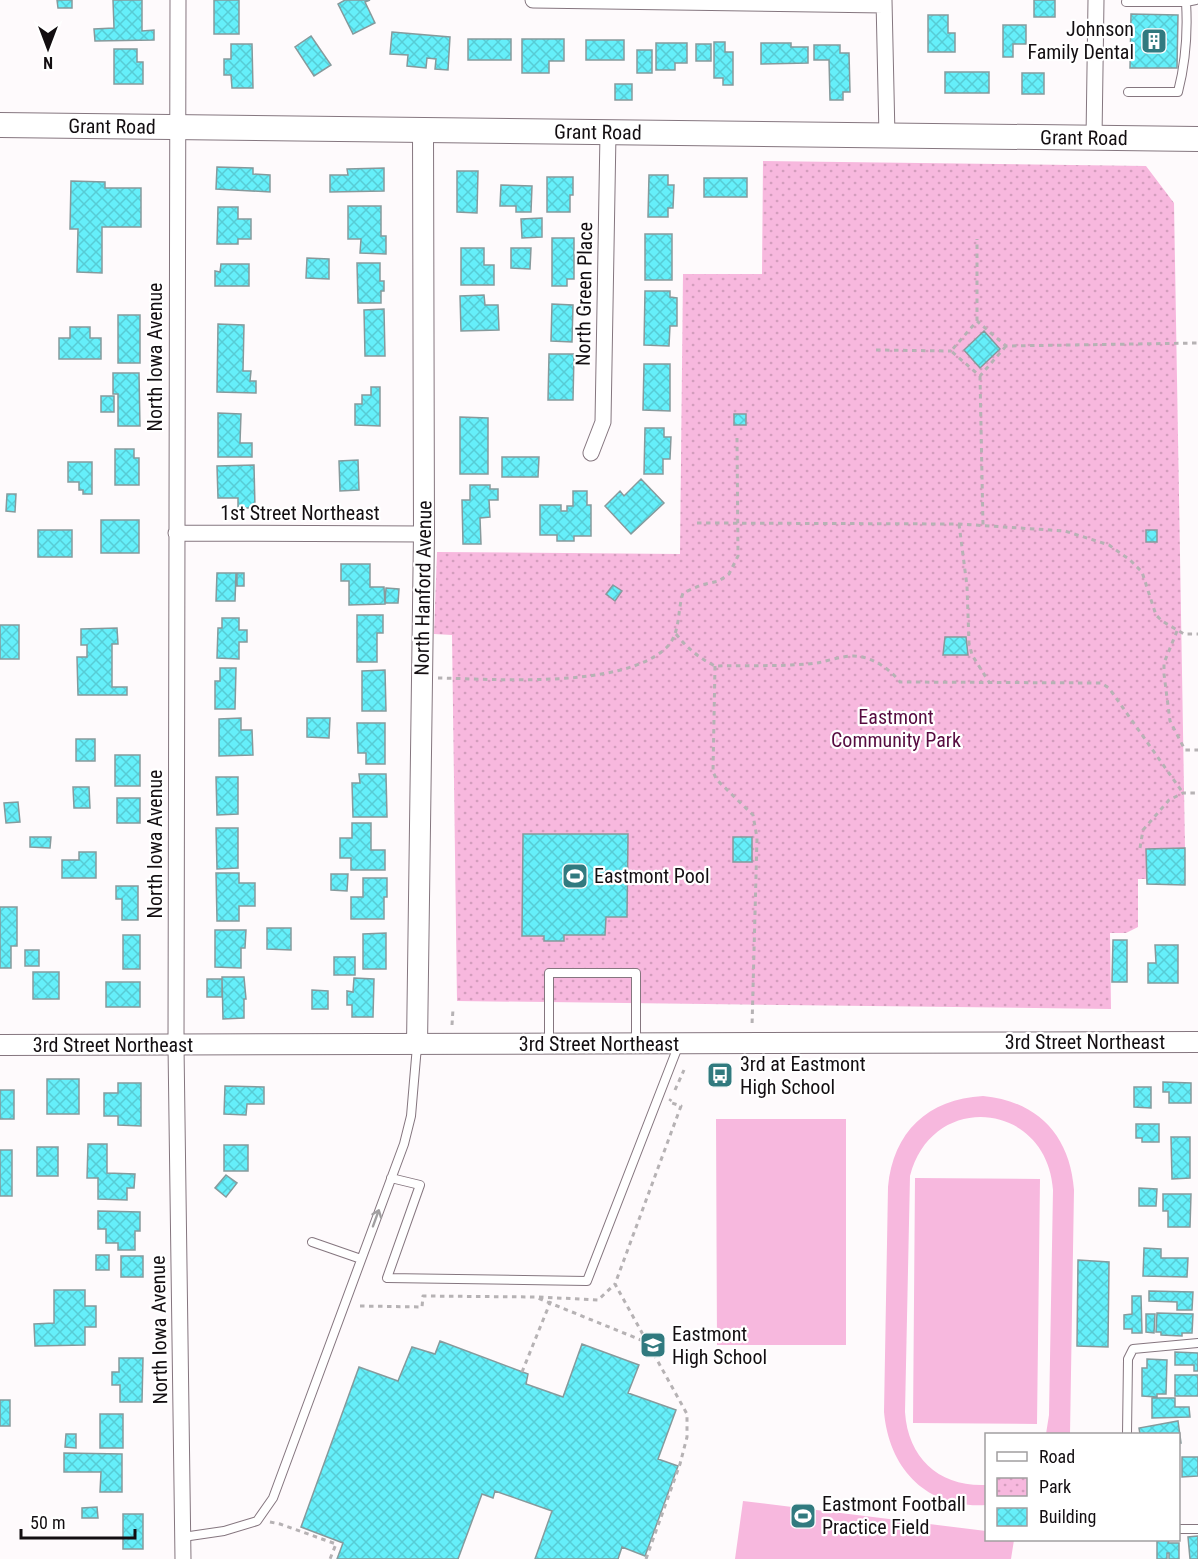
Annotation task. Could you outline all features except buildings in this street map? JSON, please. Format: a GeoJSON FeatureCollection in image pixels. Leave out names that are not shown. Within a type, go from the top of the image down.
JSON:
{"type":"FeatureCollection","features":[{"type":"Feature","properties":{"kind":"main road","name":"Grant Road"},"geometry":{"type":"LineString","coordinates":[[0,126],[1198,139]]}},
{"type":"Feature","properties":{"kind":"street","name":"North Iowa Avenue"},"geometry":{"type":"LineString","coordinates":[[178,0],[176,1046],[183,1559]]}},
{"type":"Feature","properties":{"kind":"street"},"geometry":{"type":"LineString","coordinates":[[533,0],[884,3],[887,136]]}},
{"type":"Feature","properties":{"kind":"street"},"geometry":{"type":"LineString","coordinates":[[1095,138],[1096,0]]}},
{"type":"Feature","properties":{"kind":"street","name":"North Hanford Avenue"},"geometry":{"type":"LineString","coordinates":[[417,1045],[424,534],[423,130]]}},
{"type":"Feature","properties":{"kind":"street","name":"North Green Place"},"geometry":{"type":"LineString","coordinates":[[591,453],[603,422],[608,133]]}},
{"type":"Feature","properties":{"kind":"street","name":"1st Street Northeast"},"geometry":{"type":"LineString","coordinates":[[176,533],[424,534]]}},
{"type":"Feature","properties":{"kind":"street","name":"3rd Street Northeast"},"geometry":{"type":"LineString","coordinates":[[0,1045],[1198,1042]]}},
{"type":"Feature","properties":{"kind":"lane"},"geometry":{"type":"LineString","coordinates":[[1126,2],[1196,0]]}},
{"type":"Feature","properties":{"kind":"lane"},"geometry":{"type":"LineString","coordinates":[[1128,92],[1178,92],[1186,59],[1188,30],[1186,2]]}},
{"type":"Feature","properties":{"kind":"lane"},"geometry":{"type":"LineString","coordinates":[[549,1045],[549,973],[636,973],[636,1044]]}},
{"type":"Feature","properties":{"kind":"lane"},"geometry":{"type":"LineString","coordinates":[[391,1178],[420,1185],[387,1278],[587,1281],[680,1044]]}},
{"type":"Feature","properties":{"kind":"lane"},"geometry":{"type":"LineString","coordinates":[[183,1537],[224,1531],[257,1521],[273,1498],[404,1144],[411,1116],[417,1045]]}},
{"type":"Feature","properties":{"kind":"lane"},"geometry":{"type":"LineString","coordinates":[[312,1242],[361,1259]]}},
{"type":"Feature","properties":{"kind":"lane"},"geometry":{"type":"LineString","coordinates":[[1127,1433],[1128,1359],[1133,1349],[1198,1343]]}},
{"type":"Feature","properties":{"kind":"lane"},"geometry":{"type":"LineString","coordinates":[[1180,1529],[1198,1529]]}},
{"type":"Feature","properties":{"kind":"path"},"geometry":{"type":"LineString","coordinates":[[951,351],[977,321],[977,239]]}},
{"type":"Feature","properties":{"kind":"path"},"geometry":{"type":"LineString","coordinates":[[977,321],[1006,346],[1198,343]]}},
{"type":"Feature","properties":{"kind":"path"},"geometry":{"type":"LineString","coordinates":[[983,526],[980,376],[1006,346]]}},
{"type":"Feature","properties":{"kind":"path"},"geometry":{"type":"LineString","coordinates":[[876,350],[951,351],[980,376]]}},
{"type":"Feature","properties":{"kind":"path"},"geometry":{"type":"LineString","coordinates":[[450,678],[550,679],[598,676],[647,661],[666,648],[676,634],[683,593],[701,585],[719,581],[729,574],[738,556],[737,438]]}},
{"type":"Feature","properties":{"kind":"path"},"geometry":{"type":"LineString","coordinates":[[697,523],[959,524],[1065,531],[1109,544],[1130,560],[1142,572],[1156,615],[1177,631],[1184,634],[1198,634]]}},
{"type":"Feature","properties":{"kind":"path"},"geometry":{"type":"LineString","coordinates":[[959,524],[967,586],[969,644],[972,655],[989,682]]}},
{"type":"Feature","properties":{"kind":"path"},"geometry":{"type":"LineString","coordinates":[[1177,631],[1164,663],[1170,721],[1185,750],[1198,750]]}},
{"type":"Feature","properties":{"kind":"path"},"geometry":{"type":"LineString","coordinates":[[676,634],[700,659],[715,666],[816,663],[853,656],[882,665],[900,682],[1101,683],[1109,688],[1184,793]]}},
{"type":"Feature","properties":{"kind":"path"},"geometry":{"type":"LineString","coordinates":[[715,666],[713,772],[717,780],[753,815],[757,838],[752,1044]]}},
{"type":"Feature","properties":{"kind":"path"},"geometry":{"type":"LineString","coordinates":[[1140,848],[1143,830],[1169,800],[1184,793],[1198,793]]}},
{"type":"Feature","properties":{"kind":"path"},"geometry":{"type":"LineString","coordinates":[[452,1025],[453,1009]]}},
{"type":"Feature","properties":{"kind":"path"},"geometry":{"type":"LineString","coordinates":[[360,1306],[422,1307],[423,1296],[598,1300],[615,1284],[681,1106],[669,1102],[684,1070]]}},
{"type":"Feature","properties":{"kind":"path"},"geometry":{"type":"LineString","coordinates":[[615,1284],[687,1414],[687,1437],[680,1464],[646,1559]]}},
{"type":"Feature","properties":{"kind":"path"},"geometry":{"type":"LineString","coordinates":[[535,1297],[647,1342]]}},
{"type":"Feature","properties":{"kind":"path"},"geometry":{"type":"LineString","coordinates":[[522,1372],[552,1298]]}},
{"type":"Feature","properties":{"kind":"path"},"geometry":{"type":"LineString","coordinates":[[257,1521],[280,1524],[336,1544],[330,1559]]}},
{"type":"Feature","properties":{"kind":"green space","name":"Eastmont Community Park"},"geometry":{"type":"Polygon","coordinates":[[[763,161],[1146,166],[1174,203],[1185,848],[1146,849],[1146,879],[1138,879],[1138,927],[1126,933],[1110,933],[1111,1009],[457,1001],[452,635],[434,634],[437,552],[680,554],[683,274],[762,274],[763,161]]]}},
{"type":"Feature","properties":{"kind":"green space"},"geometry":{"type":"Polygon","coordinates":[[[983,1096],[1002,1099],[1034,1113],[1058,1137],[1066,1153],[1074,1190],[1070,1433],[1046,1433],[1049,1415],[1053,1190],[1046,1160],[1031,1138],[1011,1124],[988,1117],[963,1119],[941,1129],[922,1148],[910,1176],[905,1412],[907,1429],[912,1444],[929,1467],[954,1481],[985,1485],[985,1505],[946,1500],[929,1492],[915,1481],[903,1468],[894,1451],[887,1433],[884,1412],[888,1187],[891,1167],[897,1150],[917,1122],[946,1104],[983,1096]]]}},
{"type":"Feature","properties":{"kind":"green space"},"geometry":{"type":"Polygon","coordinates":[[[716,1119],[846,1119],[846,1345],[717,1345],[716,1119]]]}},
{"type":"Feature","properties":{"kind":"green space"},"geometry":{"type":"Polygon","coordinates":[[[915,1178],[1040,1179],[1037,1424],[913,1423],[915,1178]]]}},
{"type":"Feature","properties":{"kind":"green space","name":"Eastmont Football Practice Field"},"geometry":{"type":"Polygon","coordinates":[[[743,1501],[985,1531],[985,1541],[1014,1541],[1011,1559],[735,1559],[743,1501]]]}},
{"type":"Feature","properties":{"kind":"place","name":"Johnson Family Dental"},"geometry":{"type":"Point","coordinates":[1154,41]}},
{"type":"Feature","properties":{"kind":"place","name":"Eastmont Pool"},"geometry":{"type":"Point","coordinates":[575,876]}},
{"type":"Feature","properties":{"kind":"place","name":"3rd at Eastmont High School"},"geometry":{"type":"Point","coordinates":[720,1075]}},
{"type":"Feature","properties":{"kind":"place","name":"Eastmont High School"},"geometry":{"type":"Point","coordinates":[653,1345]}},
{"type":"Feature","properties":{"kind":"place","name":"Eastmont Football Practice Field"},"geometry":{"type":"Point","coordinates":[803,1516]}}]}
